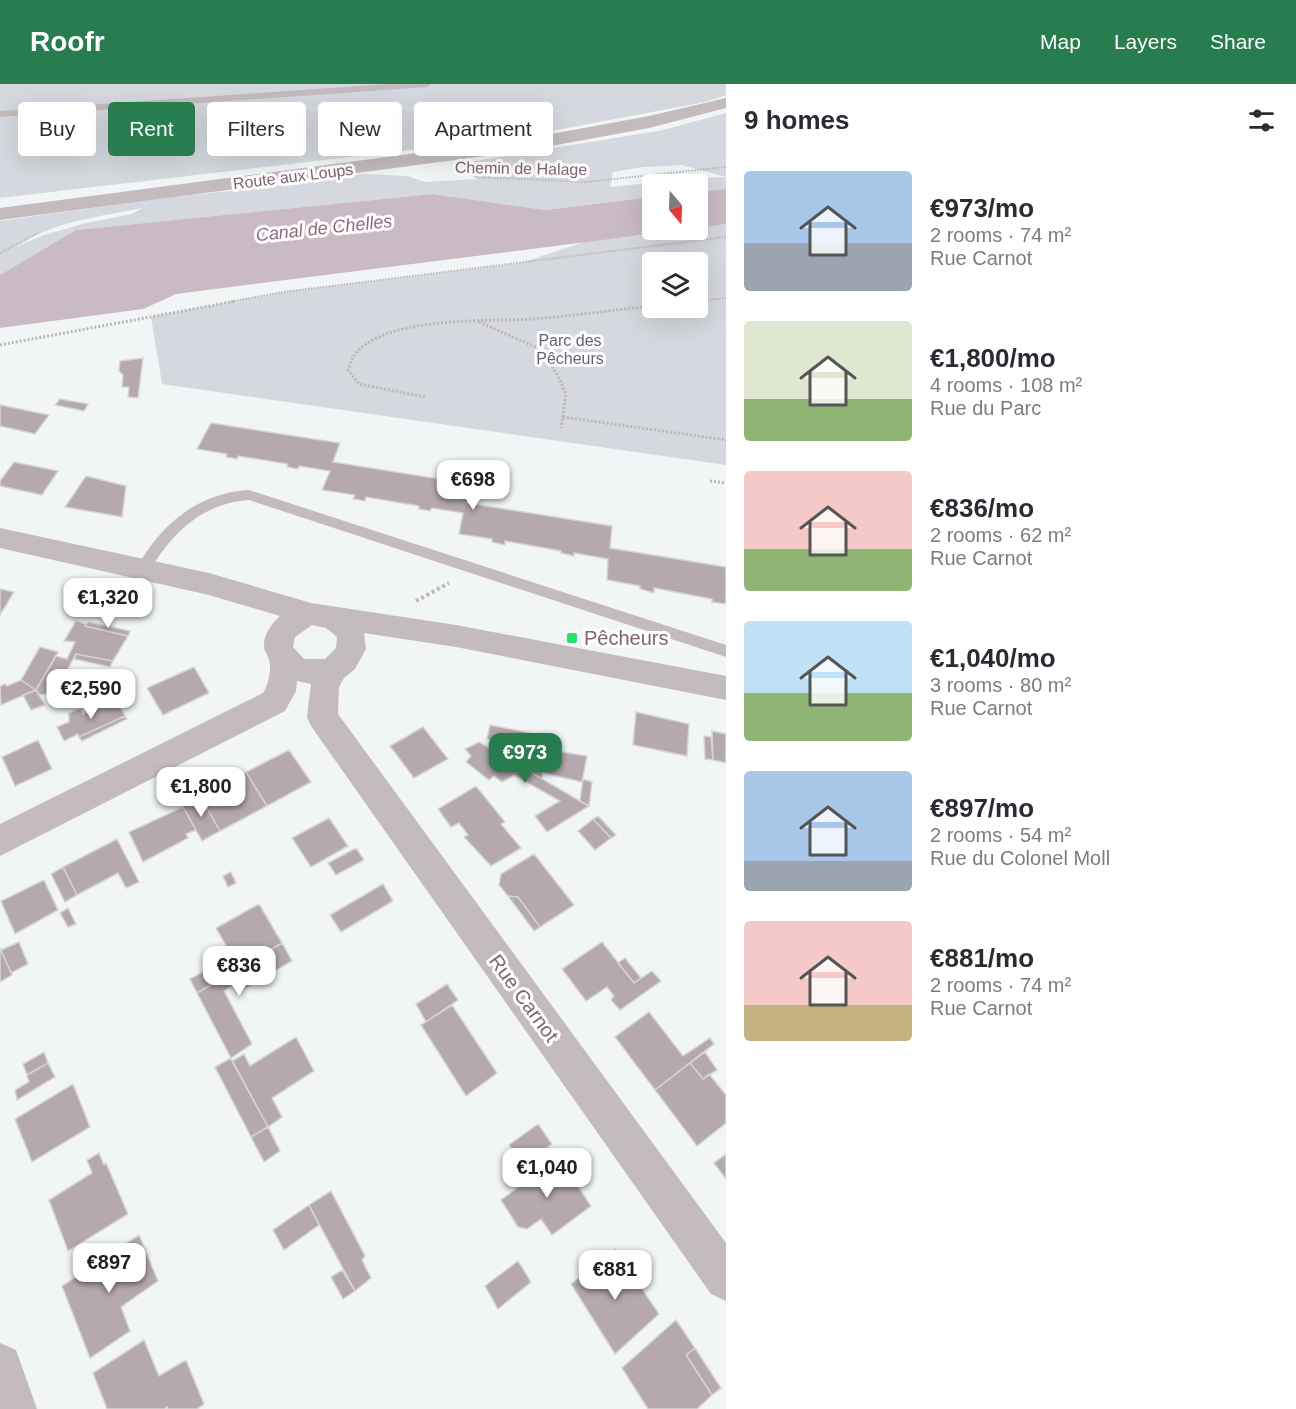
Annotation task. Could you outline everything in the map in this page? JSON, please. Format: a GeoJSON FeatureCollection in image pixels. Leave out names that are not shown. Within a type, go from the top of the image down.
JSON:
{"type":"FeatureCollection","features":[{"type":"Feature","properties":{"kind":"street","name":"Route aux Loups"},"geometry":{"type":"LineString","coordinates":[[0,214],[524,145],[627,126],[726,103]]}},
{"type":"Feature","properties":{"kind":"street"},"geometry":{"type":"LineString","coordinates":[[0,538],[209,584],[244,596],[284,604],[324,616],[411,629],[726,688]]}},
{"type":"Feature","properties":{"kind":"street"},"geometry":{"type":"LineString","coordinates":[[244,596],[295,668],[307,672],[320,673],[411,629]]}},
{"type":"Feature","properties":{"kind":"street"},"geometry":{"type":"LineString","coordinates":[[0,841],[274,702],[281,691],[282,631],[290,622],[324,616],[349,629],[353,644],[324,687],[322,717],[304,707],[274,702]]}},
{"type":"Feature","properties":{"kind":"street","name":"Rue Carnot"},"geometry":{"type":"LineString","coordinates":[[322,717],[726,1279]]}},
{"type":"Feature","properties":{"kind":"street"},"geometry":{"type":"LineString","coordinates":[[0,1366],[14,1409]]}},
{"type":"Feature","properties":{"kind":"lane"},"geometry":{"type":"LineString","coordinates":[[0,114],[428,84]]}},
{"type":"Feature","properties":{"kind":"lane"},"geometry":{"type":"LineString","coordinates":[[143,569],[162,541],[196,510],[210,501],[236,494],[261,497],[726,651]]}},
{"type":"Feature","properties":{"kind":"path","name":"Chemin de Halage"},"geometry":{"type":"LineString","coordinates":[[466,176],[586,182],[726,167]]}},
{"type":"Feature","properties":{"kind":"path"},"geometry":{"type":"LineString","coordinates":[[0,253],[44,230]]}},
{"type":"Feature","properties":{"kind":"path"},"geometry":{"type":"LineString","coordinates":[[0,345],[283,292],[726,237]]}},
{"type":"Feature","properties":{"kind":"path"},"geometry":{"type":"LineString","coordinates":[[708,300],[726,298]]}},
{"type":"Feature","properties":{"kind":"path"},"geometry":{"type":"LineString","coordinates":[[425,397],[405,395],[359,384],[348,370],[353,357],[372,340],[408,328],[642,307]]}},
{"type":"Feature","properties":{"kind":"path"},"geometry":{"type":"LineString","coordinates":[[476,321],[540,348],[557,374],[566,394],[561,428]]}},
{"type":"Feature","properties":{"kind":"path"},"geometry":{"type":"LineString","coordinates":[[563,417],[726,440]]}},
{"type":"Feature","properties":{"kind":"path"},"geometry":{"type":"LineString","coordinates":[[710,481],[726,483]]}},
{"type":"Feature","properties":{"kind":"path"},"geometry":{"type":"LineString","coordinates":[[411,629],[412,609],[415,602],[460,578],[472,568]]}},
{"type":"Feature","properties":{"kind":"green space"},"geometry":{"type":"Polygon","coordinates":[[[0,84],[726,84],[726,95],[705,102],[553,131],[553,102],[414,102],[414,149],[402,151],[402,102],[318,102],[318,156],[358,156],[0,198],[0,84]]]}},
{"type":"Feature","properties":{"kind":"green space"},"geometry":{"type":"Polygon","coordinates":[[[726,113],[726,177],[682,165],[643,167],[613,172],[610,187],[642,183],[642,198],[545,210],[433,194],[76,230],[0,275],[0,221],[362,174],[407,176],[425,182],[478,179],[459,170],[475,161],[505,156],[553,156],[553,148],[663,130],[726,113]],[[142,208],[93,217],[61,226],[30,238],[16,247],[41,236],[86,223],[132,214],[142,208]]]}},
{"type":"Feature","properties":{"kind":"green space"},"geometry":{"type":"Polygon","coordinates":[[[726,177],[726,189],[708,191],[708,178],[726,177]]]}},
{"type":"Feature","properties":{"kind":"green space","name":"Parc des Pêcheurs"},"geometry":{"type":"Polygon","coordinates":[[[726,224],[726,465],[162,384],[151,317],[283,292],[521,263],[587,241],[642,236],[642,240],[708,240],[708,227],[726,224]]]}},
{"type":"Feature","properties":{"kind":"water"},"geometry":{"type":"Polygon","coordinates":[[[726,189],[726,224],[708,227],[708,191],[726,189]]]}},
{"type":"Feature","properties":{"kind":"water","name":"Canal de Chelles"},"geometry":{"type":"Polygon","coordinates":[[[433,194],[545,210],[642,198],[642,235],[176,294],[143,309],[0,328],[0,275],[76,230],[433,194]]]}},
{"type":"Feature","properties":{"kind":"building"},"geometry":{"type":"Polygon","coordinates":[[[143,358],[138,398],[128,397],[129,387],[122,387],[123,375],[119,371],[120,361],[143,358]]]}},
{"type":"Feature","properties":{"kind":"building"},"geometry":{"type":"Polygon","coordinates":[[[60,399],[88,404],[84,411],[55,405],[60,399]]]}},
{"type":"Feature","properties":{"kind":"building"},"geometry":{"type":"Polygon","coordinates":[[[0,405],[49,415],[35,434],[0,426],[0,405]]]}},
{"type":"Feature","properties":{"kind":"building"},"geometry":{"type":"Polygon","coordinates":[[[211,423],[340,443],[333,462],[471,484],[467,503],[612,526],[610,548],[726,567],[726,604],[712,602],[712,599],[654,588],[654,593],[640,589],[640,586],[607,580],[608,559],[574,553],[574,556],[561,553],[561,551],[505,541],[505,545],[492,542],[492,539],[459,534],[463,513],[432,508],[430,511],[419,509],[419,506],[366,497],[365,501],[353,499],[355,495],[322,490],[330,471],[299,466],[298,469],[287,467],[288,464],[238,456],[237,459],[226,457],[227,454],[197,449],[211,423]]]}},
{"type":"Feature","properties":{"kind":"building"},"geometry":{"type":"Polygon","coordinates":[[[14,462],[58,471],[42,495],[0,486],[0,481],[14,462]]]}},
{"type":"Feature","properties":{"kind":"building"},"geometry":{"type":"Polygon","coordinates":[[[86,476],[126,486],[122,517],[65,507],[86,476]]]}},
{"type":"Feature","properties":{"kind":"building"},"geometry":{"type":"Polygon","coordinates":[[[0,589],[14,592],[0,615],[0,589]]]}},
{"type":"Feature","properties":{"kind":"building"},"geometry":{"type":"Polygon","coordinates":[[[76,621],[86,624],[85,626],[128,636],[113,661],[76,654],[55,692],[40,695],[36,690],[56,656],[67,659],[75,642],[64,641],[76,621]]]}},
{"type":"Feature","properties":{"kind":"building"},"geometry":{"type":"Polygon","coordinates":[[[88,622],[130,631],[128,636],[85,626],[88,622]]]}},
{"type":"Feature","properties":{"kind":"building"},"geometry":{"type":"Polygon","coordinates":[[[40,647],[58,652],[36,690],[21,680],[40,647]]]}},
{"type":"Feature","properties":{"kind":"building"},"geometry":{"type":"Polygon","coordinates":[[[76,654],[113,661],[110,667],[74,659],[76,654]]]}},
{"type":"Feature","properties":{"kind":"building"},"geometry":{"type":"Polygon","coordinates":[[[194,667],[209,693],[163,715],[147,688],[194,667]]]}},
{"type":"Feature","properties":{"kind":"building"},"geometry":{"type":"Polygon","coordinates":[[[21,680],[36,690],[1,705],[0,686],[5,684],[7,686],[21,680]]]}},
{"type":"Feature","properties":{"kind":"building"},"geometry":{"type":"Polygon","coordinates":[[[36,690],[45,705],[31,710],[23,695],[36,690]]]}},
{"type":"Feature","properties":{"kind":"building"},"geometry":{"type":"Polygon","coordinates":[[[116,699],[125,716],[79,737],[78,734],[64,741],[57,727],[69,722],[69,713],[81,708],[83,714],[116,699]]]}},
{"type":"Feature","properties":{"kind":"building"},"geometry":{"type":"Polygon","coordinates":[[[636,712],[689,724],[687,756],[633,745],[636,712]]]}},
{"type":"Feature","properties":{"kind":"building"},"geometry":{"type":"Polygon","coordinates":[[[125,716],[127,719],[82,741],[79,737],[125,716]]]}},
{"type":"Feature","properties":{"kind":"building"},"geometry":{"type":"Polygon","coordinates":[[[490,725],[535,734],[533,747],[487,739],[490,725]]]}},
{"type":"Feature","properties":{"kind":"building"},"geometry":{"type":"Polygon","coordinates":[[[423,727],[448,759],[414,778],[390,746],[423,727]]]}},
{"type":"Feature","properties":{"kind":"building"},"geometry":{"type":"Polygon","coordinates":[[[712,731],[726,734],[726,763],[713,760],[712,731]]]}},
{"type":"Feature","properties":{"kind":"building"},"geometry":{"type":"Polygon","coordinates":[[[704,736],[711,737],[713,760],[705,759],[704,736]]]}},
{"type":"Feature","properties":{"kind":"building"},"geometry":{"type":"Polygon","coordinates":[[[38,740],[52,769],[15,786],[2,757],[38,740]]]}},
{"type":"Feature","properties":{"kind":"building"},"geometry":{"type":"Polygon","coordinates":[[[479,742],[589,806],[547,832],[535,816],[560,801],[514,775],[502,782],[494,776],[489,780],[466,762],[471,756],[465,749],[479,742]]]}},
{"type":"Feature","properties":{"kind":"building"},"geometry":{"type":"Polygon","coordinates":[[[533,747],[587,756],[582,782],[543,773],[542,779],[529,771],[533,747]]]}},
{"type":"Feature","properties":{"kind":"building"},"geometry":{"type":"Polygon","coordinates":[[[289,750],[311,782],[267,806],[246,772],[289,750]]]}},
{"type":"Feature","properties":{"kind":"building"},"geometry":{"type":"Polygon","coordinates":[[[246,772],[267,806],[220,831],[200,796],[246,772]]]}},
{"type":"Feature","properties":{"kind":"building"},"geometry":{"type":"Polygon","coordinates":[[[583,779],[592,782],[589,806],[580,801],[583,779]]]}},
{"type":"Feature","properties":{"kind":"building"},"geometry":{"type":"Polygon","coordinates":[[[476,786],[505,822],[501,824],[521,848],[491,866],[464,837],[468,835],[459,823],[451,827],[438,809],[476,786]]]}},
{"type":"Feature","properties":{"kind":"building"},"geometry":{"type":"Polygon","coordinates":[[[200,796],[220,831],[202,841],[182,805],[200,796]]]}},
{"type":"Feature","properties":{"kind":"building"},"geometry":{"type":"Polygon","coordinates":[[[183,807],[196,830],[186,834],[188,838],[143,862],[129,832],[183,807]]]}},
{"type":"Feature","properties":{"kind":"building"},"geometry":{"type":"Polygon","coordinates":[[[598,816],[616,835],[611,838],[593,819],[598,816]]]}},
{"type":"Feature","properties":{"kind":"building"},"geometry":{"type":"Polygon","coordinates":[[[329,818],[348,846],[311,867],[292,838],[329,818]]]}},
{"type":"Feature","properties":{"kind":"building"},"geometry":{"type":"Polygon","coordinates":[[[593,819],[611,838],[595,850],[578,831],[593,819]]]}},
{"type":"Feature","properties":{"kind":"building"},"geometry":{"type":"Polygon","coordinates":[[[117,839],[139,882],[126,888],[118,873],[77,895],[63,867],[117,839]]]}},
{"type":"Feature","properties":{"kind":"building"},"geometry":{"type":"Polygon","coordinates":[[[356,848],[364,860],[336,875],[328,863],[356,848]]]}},
{"type":"Feature","properties":{"kind":"building"},"geometry":{"type":"Polygon","coordinates":[[[534,854],[574,905],[540,927],[518,897],[508,896],[499,885],[501,874],[534,854]]]}},
{"type":"Feature","properties":{"kind":"building"},"geometry":{"type":"Polygon","coordinates":[[[63,867],[77,895],[65,902],[51,874],[63,867]]]}},
{"type":"Feature","properties":{"kind":"building"},"geometry":{"type":"Polygon","coordinates":[[[231,872],[236,883],[228,887],[223,876],[231,872]]]}},
{"type":"Feature","properties":{"kind":"building"},"geometry":{"type":"Polygon","coordinates":[[[44,880],[58,910],[15,934],[1,901],[44,880]]]}},
{"type":"Feature","properties":{"kind":"building"},"geometry":{"type":"Polygon","coordinates":[[[383,884],[393,901],[341,932],[330,915],[383,884]]]}},
{"type":"Feature","properties":{"kind":"building"},"geometry":{"type":"Polygon","coordinates":[[[508,896],[518,897],[540,927],[534,931],[508,896]]]}},
{"type":"Feature","properties":{"kind":"building"},"geometry":{"type":"Polygon","coordinates":[[[259,904],[282,943],[239,968],[216,928],[259,904]]]}},
{"type":"Feature","properties":{"kind":"building"},"geometry":{"type":"Polygon","coordinates":[[[68,908],[76,924],[68,927],[60,913],[68,908]]]}},
{"type":"Feature","properties":{"kind":"building"},"geometry":{"type":"Polygon","coordinates":[[[19,942],[28,964],[11,973],[1,950],[19,942]]]}},
{"type":"Feature","properties":{"kind":"building"},"geometry":{"type":"Polygon","coordinates":[[[602,942],[634,983],[652,971],[661,981],[620,1010],[611,1000],[614,996],[607,987],[586,1001],[562,969],[602,942]]]}},
{"type":"Feature","properties":{"kind":"building"},"geometry":{"type":"Polygon","coordinates":[[[282,943],[292,961],[237,993],[233,985],[224,991],[252,1044],[231,1058],[197,993],[282,943]]]}},
{"type":"Feature","properties":{"kind":"building"},"geometry":{"type":"Polygon","coordinates":[[[0,948],[12,975],[0,982],[0,948]]]}},
{"type":"Feature","properties":{"kind":"building"},"geometry":{"type":"Polygon","coordinates":[[[232,955],[239,968],[197,993],[190,979],[232,955]]]}},
{"type":"Feature","properties":{"kind":"building"},"geometry":{"type":"Polygon","coordinates":[[[625,958],[641,978],[634,983],[618,963],[625,958]]]}},
{"type":"Feature","properties":{"kind":"building"},"geometry":{"type":"Polygon","coordinates":[[[447,984],[458,1000],[426,1022],[416,1004],[447,984]]]}},
{"type":"Feature","properties":{"kind":"building"},"geometry":{"type":"Polygon","coordinates":[[[452,1005],[497,1073],[466,1096],[421,1025],[452,1005]]]}},
{"type":"Feature","properties":{"kind":"building"},"geometry":{"type":"Polygon","coordinates":[[[649,1012],[683,1056],[710,1038],[714,1044],[655,1090],[615,1037],[649,1012]]]}},
{"type":"Feature","properties":{"kind":"building"},"geometry":{"type":"Polygon","coordinates":[[[296,1037],[314,1071],[272,1098],[282,1117],[268,1127],[232,1061],[244,1054],[250,1066],[296,1037]]]}},
{"type":"Feature","properties":{"kind":"building"},"geometry":{"type":"Polygon","coordinates":[[[44,1052],[48,1063],[27,1075],[23,1064],[44,1052]]]}},
{"type":"Feature","properties":{"kind":"building"},"geometry":{"type":"Polygon","coordinates":[[[705,1052],[717,1070],[703,1079],[690,1063],[705,1052]]]}},
{"type":"Feature","properties":{"kind":"building"},"geometry":{"type":"Polygon","coordinates":[[[231,1058],[268,1127],[251,1137],[215,1067],[231,1058]]]}},
{"type":"Feature","properties":{"kind":"building"},"geometry":{"type":"Polygon","coordinates":[[[48,1063],[55,1077],[17,1100],[15,1090],[29,1082],[27,1075],[48,1063]]]}},
{"type":"Feature","properties":{"kind":"building"},"geometry":{"type":"Polygon","coordinates":[[[690,1063],[703,1079],[709,1074],[726,1095],[726,1123],[697,1146],[655,1090],[690,1063]]]}},
{"type":"Feature","properties":{"kind":"building"},"geometry":{"type":"Polygon","coordinates":[[[73,1084],[90,1127],[32,1162],[15,1119],[73,1084]]]}},
{"type":"Feature","properties":{"kind":"building"},"geometry":{"type":"Polygon","coordinates":[[[538,1124],[552,1144],[522,1166],[509,1145],[538,1124]]]}},
{"type":"Feature","properties":{"kind":"building"},"geometry":{"type":"Polygon","coordinates":[[[268,1127],[280,1151],[264,1162],[251,1137],[268,1127]]]}},
{"type":"Feature","properties":{"kind":"building"},"geometry":{"type":"Polygon","coordinates":[[[99,1153],[104,1165],[106,1163],[128,1214],[68,1251],[49,1200],[92,1173],[87,1160],[99,1153]]]}},
{"type":"Feature","properties":{"kind":"building"},"geometry":{"type":"Polygon","coordinates":[[[726,1154],[726,1179],[714,1163],[726,1154]]]}},
{"type":"Feature","properties":{"kind":"building"},"geometry":{"type":"Polygon","coordinates":[[[559,1157],[591,1206],[552,1235],[541,1219],[527,1229],[518,1227],[501,1200],[559,1157]]]}},
{"type":"Feature","properties":{"kind":"building"},"geometry":{"type":"Polygon","coordinates":[[[331,1191],[365,1256],[362,1260],[371,1278],[355,1291],[309,1205],[331,1191]]]}},
{"type":"Feature","properties":{"kind":"building"},"geometry":{"type":"Polygon","coordinates":[[[309,1205],[319,1225],[284,1250],[273,1230],[309,1205]]]}},
{"type":"Feature","properties":{"kind":"building"},"geometry":{"type":"Polygon","coordinates":[[[139,1235],[158,1281],[121,1307],[130,1331],[90,1358],[62,1286],[139,1235]]]}},
{"type":"Feature","properties":{"kind":"building"},"geometry":{"type":"Polygon","coordinates":[[[615,1249],[659,1314],[615,1354],[571,1284],[615,1249]]]}},
{"type":"Feature","properties":{"kind":"building"},"geometry":{"type":"Polygon","coordinates":[[[518,1261],[531,1282],[498,1309],[485,1286],[518,1261]]]}},
{"type":"Feature","properties":{"kind":"building"},"geometry":{"type":"Polygon","coordinates":[[[342,1270],[355,1291],[343,1299],[331,1277],[342,1270]]]}},
{"type":"Feature","properties":{"kind":"building"},"geometry":{"type":"Polygon","coordinates":[[[676,1320],[695,1348],[686,1355],[712,1395],[697,1409],[648,1409],[622,1368],[676,1320]]]}},
{"type":"Feature","properties":{"kind":"building"},"geometry":{"type":"Polygon","coordinates":[[[144,1340],[159,1376],[186,1360],[204,1404],[197,1409],[168,1409],[167,1407],[164,1409],[107,1409],[93,1373],[144,1340]]]}},
{"type":"Feature","properties":{"kind":"building"},"geometry":{"type":"Polygon","coordinates":[[[695,1348],[721,1388],[712,1395],[686,1355],[695,1348]]]}},
{"type":"Feature","properties":{"kind":"place","name":"Pêcheurs"},"geometry":{"type":"Point","coordinates":[572,638]}}]}
